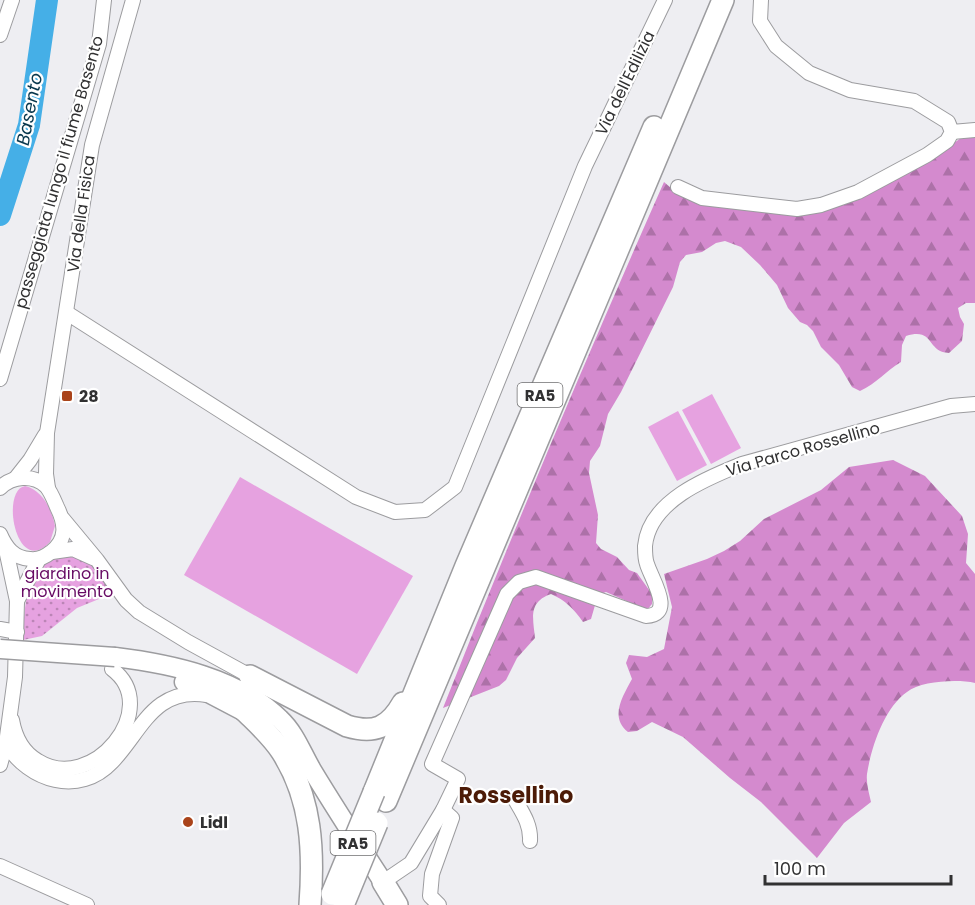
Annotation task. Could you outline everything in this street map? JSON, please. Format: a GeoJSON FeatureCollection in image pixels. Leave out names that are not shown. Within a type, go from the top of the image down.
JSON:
{"type":"FeatureCollection","features":[{"type":"Feature","properties":{"kind":"highway","name":"RA5"},"geometry":{"type":"LineString","coordinates":[[380,797],[425,666],[708,0]]}},
{"type":"Feature","properties":{"kind":"highway","name":"RA5"},"geometry":{"type":"LineString","coordinates":[[337,902],[723,0]]}},
{"type":"Feature","properties":{"kind":"highway","name":"RA5"},"geometry":{"type":"LineString","coordinates":[[246,693],[347,726],[370,730],[384,726],[398,712],[425,666]]}},
{"type":"Feature","properties":{"kind":"highway","name":"RA5"},"geometry":{"type":"LineString","coordinates":[[246,693],[282,751],[303,796],[309,819],[313,867],[310,905]]}},
{"type":"Feature","properties":{"kind":"highway"},"geometry":{"type":"LineString","coordinates":[[383,882],[397,905]]}},
{"type":"Feature","properties":{"kind":"main road"},"geometry":{"type":"LineString","coordinates":[[0,649],[113,663],[197,687],[223,699],[246,693]]}},
{"type":"Feature","properties":{"kind":"main road"},"geometry":{"type":"LineString","coordinates":[[0,660],[165,665],[203,676],[246,693],[308,764],[383,882]]}},
{"type":"Feature","properties":{"kind":"street"},"geometry":{"type":"LineString","coordinates":[[0,35],[12,0]]}},
{"type":"Feature","properties":{"kind":"street","name":"passeggiata lungo il fiume Basento"},"geometry":{"type":"LineString","coordinates":[[0,379],[99,44],[104,0]]}},
{"type":"Feature","properties":{"kind":"street","name":"Via della Fisica"},"geometry":{"type":"LineString","coordinates":[[47,433],[92,145],[134,0]]}},
{"type":"Feature","properties":{"kind":"street","name":"Via dell'Edilizia"},"geometry":{"type":"LineString","coordinates":[[67,313],[356,497],[395,512],[425,510],[455,487],[585,166],[665,0]]}},
{"type":"Feature","properties":{"kind":"street"},"geometry":{"type":"LineString","coordinates":[[761,0],[760,21],[776,46],[809,73],[849,90],[914,100],[948,122],[952,132]]}},
{"type":"Feature","properties":{"kind":"street"},"geometry":{"type":"LineString","coordinates":[[952,132],[975,130]]}},
{"type":"Feature","properties":{"kind":"street"},"geometry":{"type":"LineString","coordinates":[[678,187],[702,198],[797,209],[821,205],[858,192],[927,155],[947,141],[952,132]]}},
{"type":"Feature","properties":{"kind":"street","name":"Via Parco Rossellino"},"geometry":{"type":"LineString","coordinates":[[443,810],[458,779],[432,764],[507,594],[519,582],[536,577],[642,615],[655,614],[661,608],[661,599],[646,562],[645,544],[662,511],[680,494],[710,477],[742,464],[951,406],[975,404]]}},
{"type":"Feature","properties":{"kind":"street"},"geometry":{"type":"LineString","coordinates":[[5,484],[30,460],[47,433]]}},
{"type":"Feature","properties":{"kind":"street"},"geometry":{"type":"LineString","coordinates":[[47,433],[48,488],[63,519],[126,600],[139,612],[188,642],[246,693]]}},
{"type":"Feature","properties":{"kind":"street"},"geometry":{"type":"LineString","coordinates":[[5,484],[36,480],[48,488]]}},
{"type":"Feature","properties":{"kind":"street"},"geometry":{"type":"LineString","coordinates":[[17,601],[39,559],[57,547],[63,535],[63,519]]}},
{"type":"Feature","properties":{"kind":"street"},"geometry":{"type":"LineString","coordinates":[[2,540],[20,557],[39,559]]}},
{"type":"Feature","properties":{"kind":"street"},"geometry":{"type":"LineString","coordinates":[[0,765],[11,712],[17,632],[17,601],[2,540]]}},
{"type":"Feature","properties":{"kind":"street"},"geometry":{"type":"LineString","coordinates":[[52,552],[74,549],[97,560]]}},
{"type":"Feature","properties":{"kind":"street"},"geometry":{"type":"LineString","coordinates":[[0,629],[17,632]]}},
{"type":"Feature","properties":{"kind":"street"},"geometry":{"type":"LineString","coordinates":[[11,712],[17,739],[35,760],[52,767],[70,769],[88,764],[110,748],[121,732],[130,708],[126,685],[113,663]]}},
{"type":"Feature","properties":{"kind":"street"},"geometry":{"type":"LineString","coordinates":[[6,744],[18,761],[35,774],[55,780],[75,780],[95,774],[111,763],[148,715],[172,698],[203,694],[223,699]]}},
{"type":"Feature","properties":{"kind":"street"},"geometry":{"type":"LineString","coordinates":[[514,798],[526,818],[530,841]]}},
{"type":"Feature","properties":{"kind":"street"},"geometry":{"type":"LineString","coordinates":[[383,882],[398,874],[411,863],[443,810],[452,818],[432,874],[434,902]]}},
{"type":"Feature","properties":{"kind":"street"},"geometry":{"type":"LineString","coordinates":[[0,867],[87,905]]}},
{"type":"Feature","properties":{"kind":"green space"},"geometry":{"type":"Polygon","coordinates":[[[975,137],[975,303],[966,303],[958,308],[964,324],[962,341],[949,353],[937,349],[922,335],[906,336],[902,345],[901,362],[860,391],[852,387],[839,365],[821,347],[813,331],[800,322],[788,308],[777,285],[741,247],[725,241],[716,243],[702,252],[686,255],[680,262],[673,287],[608,414],[600,446],[590,461],[589,473],[598,515],[596,543],[601,549],[617,557],[629,570],[637,573],[652,594],[652,604],[647,610],[606,592],[598,595],[591,619],[583,622],[561,599],[551,594],[544,597],[535,606],[533,624],[535,638],[517,658],[506,680],[499,686],[443,708],[551,444],[664,182],[678,194],[702,204],[794,216],[825,211],[866,195],[920,167],[961,138],[975,137]]]}},
{"type":"Feature","properties":{"kind":"green space"},"geometry":{"type":"Polygon","coordinates":[[[712,394],[741,448],[711,464],[682,410],[712,394]]]}},
{"type":"Feature","properties":{"kind":"green space"},"geometry":{"type":"Polygon","coordinates":[[[678,411],[707,465],[677,481],[648,427],[678,411]]]}},
{"type":"Feature","properties":{"kind":"green space"},"geometry":{"type":"Polygon","coordinates":[[[893,460],[925,476],[962,516],[968,534],[966,563],[975,574],[975,683],[949,681],[930,683],[913,688],[899,699],[885,718],[872,752],[867,777],[871,802],[844,823],[817,858],[761,802],[683,737],[652,722],[637,731],[628,732],[622,726],[619,720],[620,706],[632,679],[626,663],[629,655],[647,657],[664,649],[672,607],[664,574],[724,551],[740,541],[764,519],[821,490],[849,467],[893,460]]]}},
{"type":"Feature","properties":{"kind":"green space"},"geometry":{"type":"Polygon","coordinates":[[[240,477],[413,576],[357,674],[184,575],[240,477]]]}},
{"type":"Feature","properties":{"kind":"green space"},"geometry":{"type":"Polygon","coordinates":[[[25,486],[31,488],[45,501],[55,526],[50,542],[38,550],[28,549],[15,529],[14,502],[18,491],[25,486]]]}},
{"type":"Feature","properties":{"kind":"green space","name":"giardino in movimento"},"geometry":{"type":"Polygon","coordinates":[[[68,554],[93,564],[108,587],[99,599],[77,608],[42,636],[23,640],[27,596],[35,575],[50,560],[68,554]]]}},
{"type":"Feature","properties":{"kind":"waterway","name":"Basento"},"geometry":{"type":"LineString","coordinates":[[0,215],[29,125],[47,0]]}},
{"type":"Feature","properties":{"kind":"place","name":"28"},"geometry":{"type":"Point","coordinates":[67,396]}},
{"type":"Feature","properties":{"kind":"place","name":"Lidl"},"geometry":{"type":"Point","coordinates":[188,822]}},
{"type":"Feature","properties":{"kind":"district","name":"Rossellino"},"geometry":{"type":"Point","coordinates":[516,795]}}]}
